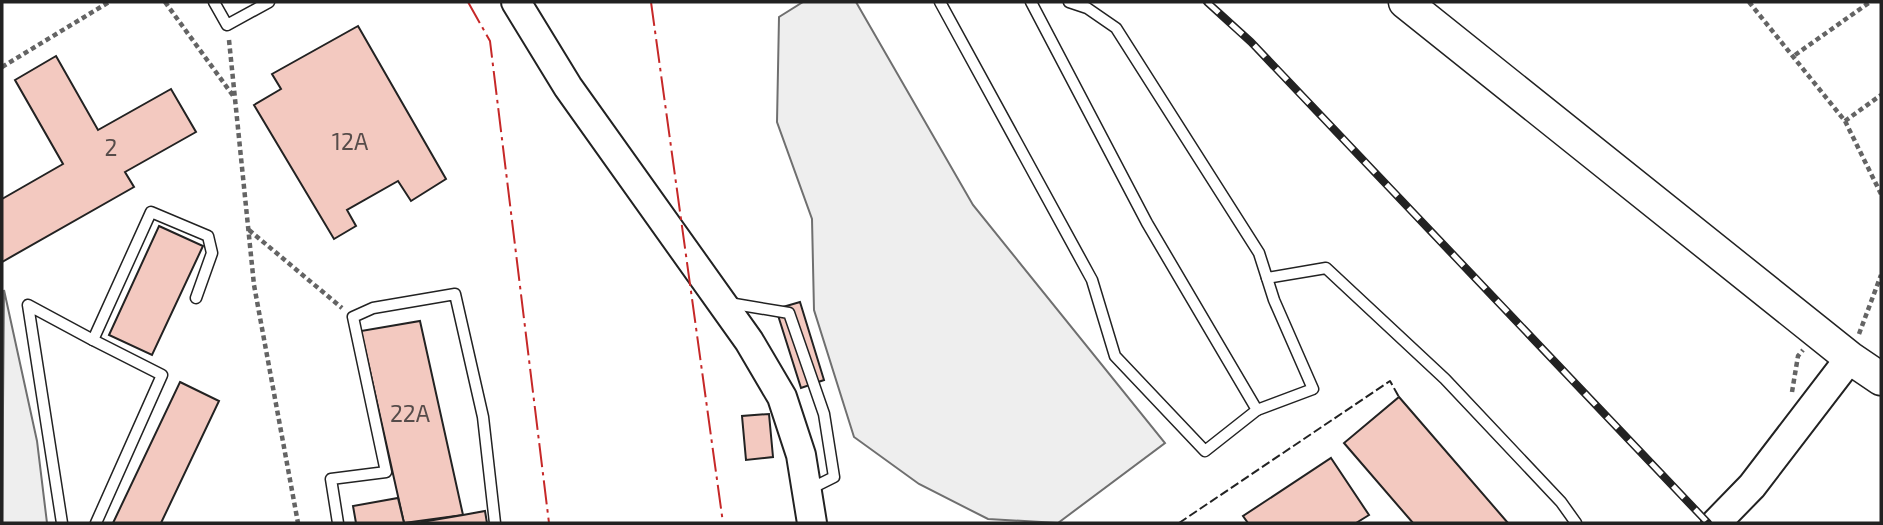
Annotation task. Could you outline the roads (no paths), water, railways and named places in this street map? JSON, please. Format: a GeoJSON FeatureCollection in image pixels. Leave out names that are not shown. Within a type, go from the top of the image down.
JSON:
{"type":"FeatureCollection","features":[{"type":"Feature","properties":{"kind":"main road"},"geometry":{"type":"LineString","coordinates":[[1405,2],[1850,358],[1881,379]]}},
{"type":"Feature","properties":{"kind":"street"},"geometry":{"type":"LineString","coordinates":[[516,2],[568,87],[721,302],[782,397],[801,455],[812,523]]}},
{"type":"Feature","properties":{"kind":"street"},"geometry":{"type":"LineString","coordinates":[[1716,523],[1752,486],[1850,358]]}},
{"type":"Feature","properties":{"kind":"lane"},"geometry":{"type":"LineString","coordinates":[[214,2],[227,25],[269,2]]}},
{"type":"Feature","properties":{"kind":"lane"},"geometry":{"type":"LineString","coordinates":[[940,2],[1093,280],[1115,356],[1205,451],[1257,410],[1313,388],[1259,253],[1116,28],[1087,8],[1069,2]]}},
{"type":"Feature","properties":{"kind":"lane"},"geometry":{"type":"LineString","coordinates":[[1031,2],[1147,223],[1257,410]]}},
{"type":"Feature","properties":{"kind":"lane"},"geometry":{"type":"LineString","coordinates":[[93,340],[151,212],[208,236],[212,253],[196,298]]}},
{"type":"Feature","properties":{"kind":"lane"},"geometry":{"type":"LineString","coordinates":[[1267,278],[1326,268],[1445,379],[1561,502],[1576,523]]}},
{"type":"Feature","properties":{"kind":"lane"},"geometry":{"type":"LineString","coordinates":[[338,523],[331,479],[386,472],[353,317],[373,308],[455,294],[483,417],[495,523]]}},
{"type":"Feature","properties":{"kind":"lane"},"geometry":{"type":"LineString","coordinates":[[721,302],[789,313],[824,414],[834,477],[807,491]]}},
{"type":"Feature","properties":{"kind":"lane"},"geometry":{"type":"LineString","coordinates":[[62,523],[28,305],[162,375],[96,523]]}},
{"type":"Feature","properties":{"kind":"railway"},"geometry":{"type":"LineString","coordinates":[[1207,2],[1251,42],[1708,523]]}}]}
